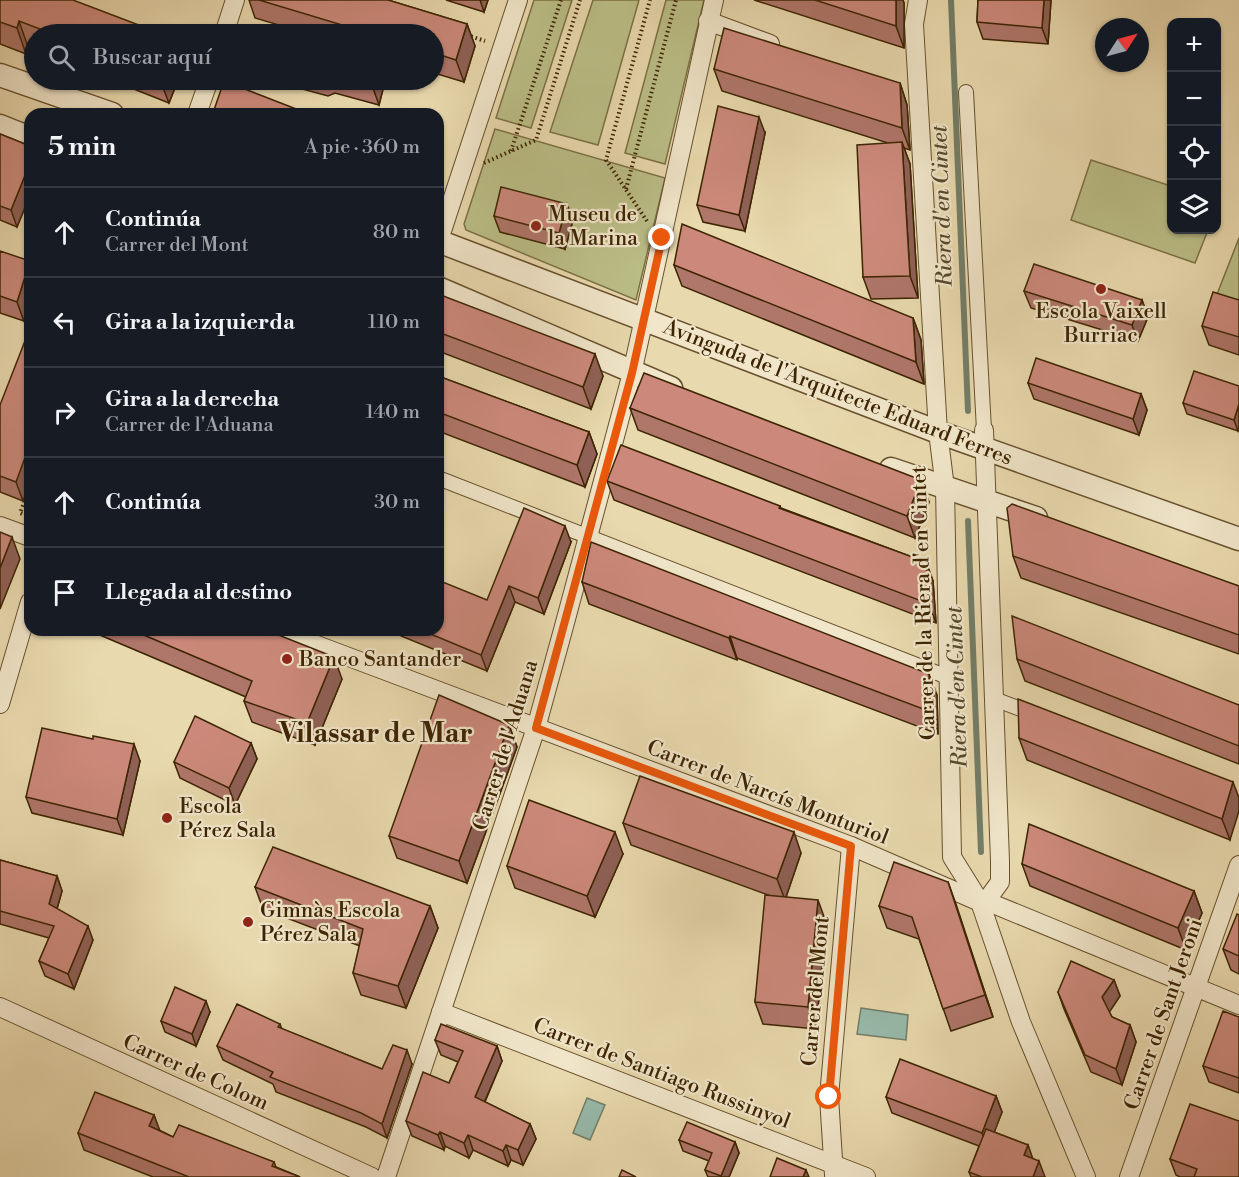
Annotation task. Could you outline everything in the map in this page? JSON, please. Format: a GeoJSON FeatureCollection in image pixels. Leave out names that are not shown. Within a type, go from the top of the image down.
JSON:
{"type":"FeatureCollection","features":[{"type":"Feature","properties":{"kind":"street"},"geometry":{"type":"LineString","coordinates":[[227,24],[235,0]]}},
{"type":"Feature","properties":{"kind":"street"},"geometry":{"type":"LineString","coordinates":[[444,224],[518,0]]}},
{"type":"Feature","properties":{"kind":"street","name":"Carrer de l'Aduana"},"geometry":{"type":"LineString","coordinates":[[386,1177],[536,728],[590,536],[645,319],[714,0]]}},
{"type":"Feature","properties":{"kind":"street","name":"Carrer de la Riera d'en Cintet"},"geometry":{"type":"LineString","coordinates":[[918,0],[915,24],[919,97],[938,432],[945,488],[952,857],[983,902],[1021,1022],[1086,1177]]}},
{"type":"Feature","properties":{"kind":"street"},"geometry":{"type":"LineString","coordinates":[[708,21],[786,50]]}},
{"type":"Feature","properties":{"kind":"street"},"geometry":{"type":"LineString","coordinates":[[0,75],[24,83]]}},
{"type":"Feature","properties":{"kind":"street"},"geometry":{"type":"LineString","coordinates":[[897,89],[919,97]]}},
{"type":"Feature","properties":{"kind":"street"},"geometry":{"type":"LineString","coordinates":[[43,90],[95,108]]}},
{"type":"Feature","properties":{"kind":"street"},"geometry":{"type":"LineString","coordinates":[[199,108],[205,90]]}},
{"type":"Feature","properties":{"kind":"street"},"geometry":{"type":"LineString","coordinates":[[966,92],[988,500],[1000,882],[983,902]]}},
{"type":"Feature","properties":{"kind":"street"},"geometry":{"type":"LineString","coordinates":[[0,126],[24,136]]}},
{"type":"Feature","properties":{"kind":"street","name":"Avinguda de l'Arquitecte Eduard Ferres"},"geometry":{"type":"LineString","coordinates":[[444,244],[938,432],[984,439],[1239,538]]}},
{"type":"Feature","properties":{"kind":"street"},"geometry":{"type":"LineString","coordinates":[[444,291],[632,373],[687,394]]}},
{"type":"Feature","properties":{"kind":"street"},"geometry":{"type":"LineString","coordinates":[[876,464],[988,500],[1053,524]]}},
{"type":"Feature","properties":{"kind":"street"},"geometry":{"type":"LineString","coordinates":[[444,480],[950,678]]}},
{"type":"Feature","properties":{"kind":"street"},"geometry":{"type":"LineString","coordinates":[[0,526],[24,535]]}},
{"type":"Feature","properties":{"kind":"street"},"geometry":{"type":"LineString","coordinates":[[0,704],[24,623]]}},
{"type":"Feature","properties":{"kind":"street","name":"Carrer de Narcís Monturiol"},"geometry":{"type":"LineString","coordinates":[[293,636],[851,846],[1239,1005]]}},
{"type":"Feature","properties":{"kind":"street"},"geometry":{"type":"LineString","coordinates":[[994,699],[1050,720]]}},
{"type":"Feature","properties":{"kind":"street","name":"Carrer del Mont"},"geometry":{"type":"LineString","coordinates":[[834,1171],[829,1097],[851,846]]}},
{"type":"Feature","properties":{"kind":"street","name":"Carrer de Sant Jeroni"},"geometry":{"type":"LineString","coordinates":[[1129,1177],[1239,865]]}},
{"type":"Feature","properties":{"kind":"street","name":"Carrer de Colom"},"geometry":{"type":"LineString","coordinates":[[0,1007],[372,1177]]}},
{"type":"Feature","properties":{"kind":"street","name":"Carrer de Santiago Russinyol"},"geometry":{"type":"LineString","coordinates":[[441,1012],[834,1171],[866,1177]]}},
{"type":"Feature","properties":{"kind":"path"},"geometry":{"type":"LineString","coordinates":[[511,152],[561,0]]}},
{"type":"Feature","properties":{"kind":"path"},"geometry":{"type":"LineString","coordinates":[[461,172],[536,140],[580,0]]}},
{"type":"Feature","properties":{"kind":"path"},"geometry":{"type":"LineString","coordinates":[[650,0],[606,160],[661,242]]}},
{"type":"Feature","properties":{"kind":"path"},"geometry":{"type":"LineString","coordinates":[[626,190],[676,0]]}},
{"type":"Feature","properties":{"kind":"path"},"geometry":{"type":"LineString","coordinates":[[465,34],[476,38]]}},
{"type":"Feature","properties":{"kind":"green space"},"geometry":{"type":"Polygon","coordinates":[[[534,0],[572,0],[531,128],[496,118],[534,0]]]}},
{"type":"Feature","properties":{"kind":"green space"},"geometry":{"type":"Polygon","coordinates":[[[593,0],[639,0],[598,145],[550,132],[593,0]]]}},
{"type":"Feature","properties":{"kind":"green space"},"geometry":{"type":"Polygon","coordinates":[[[666,0],[704,0],[665,164],[625,153],[666,0]]]}},
{"type":"Feature","properties":{"kind":"green space"},"geometry":{"type":"Polygon","coordinates":[[[495,129],[665,178],[636,300],[466,230],[464,224],[495,129]]]}},
{"type":"Feature","properties":{"kind":"green space"},"geometry":{"type":"Polygon","coordinates":[[[1091,160],[1167,185],[1167,234],[1206,234],[1195,263],[1071,220],[1091,160]]]}},
{"type":"Feature","properties":{"kind":"green space"},"geometry":{"type":"Polygon","coordinates":[[[1239,238],[1239,309],[1214,302],[1239,238]]]}},
{"type":"Feature","properties":{"kind":"shaded area"},"geometry":{"type":"Polygon","coordinates":[[[861,1008],[908,1015],[906,1040],[857,1034],[861,1008]]]}},
{"type":"Feature","properties":{"kind":"shaded area"},"geometry":{"type":"Polygon","coordinates":[[[587,1098],[605,1105],[590,1140],[573,1133],[587,1098]]]}},
{"type":"Feature","properties":{"kind":"building"},"geometry":{"type":"Polygon","coordinates":[[[0,0],[73,0],[136,24],[27,24],[19,21],[17,28],[0,22],[0,0]]]}},
{"type":"Feature","properties":{"kind":"building"},"geometry":{"type":"Polygon","coordinates":[[[259,0],[388,0],[467,24],[456,60],[444,56],[444,24],[339,24],[259,0]]]}},
{"type":"Feature","properties":{"kind":"building"},"geometry":{"type":"Polygon","coordinates":[[[815,0],[896,0],[896,26],[815,0]]]}},
{"type":"Feature","properties":{"kind":"building"},"geometry":{"type":"Polygon","coordinates":[[[978,0],[1044,0],[1042,28],[977,22],[978,0]]]}},
{"type":"Feature","properties":{"kind":"building"},"geometry":{"type":"Polygon","coordinates":[[[724,28],[900,83],[902,128],[714,69],[724,28]]]}},
{"type":"Feature","properties":{"kind":"building"},"geometry":{"type":"Polygon","coordinates":[[[221,90],[247,90],[294,108],[215,108],[221,90]]]}},
{"type":"Feature","properties":{"kind":"building"},"geometry":{"type":"Polygon","coordinates":[[[718,106],[759,117],[739,215],[697,205],[718,106]]]}},
{"type":"Feature","properties":{"kind":"building"},"geometry":{"type":"Polygon","coordinates":[[[0,134],[24,144],[24,178],[11,210],[0,206],[0,134]]]}},
{"type":"Feature","properties":{"kind":"building"},"geometry":{"type":"Polygon","coordinates":[[[902,142],[910,276],[863,277],[857,145],[902,142]]]}},
{"type":"Feature","properties":{"kind":"building"},"geometry":{"type":"Polygon","coordinates":[[[501,187],[567,204],[559,233],[494,216],[501,187]]]}},
{"type":"Feature","properties":{"kind":"building"},"geometry":{"type":"Polygon","coordinates":[[[682,224],[913,318],[916,362],[674,265],[682,224]]]}},
{"type":"Feature","properties":{"kind":"building"},"geometry":{"type":"Polygon","coordinates":[[[0,251],[24,259],[24,280],[17,302],[0,296],[0,251]]]}},
{"type":"Feature","properties":{"kind":"building"},"geometry":{"type":"Polygon","coordinates":[[[1034,264],[1142,300],[1132,325],[1024,291],[1034,264]]]}},
{"type":"Feature","properties":{"kind":"building"},"geometry":{"type":"Polygon","coordinates":[[[1213,292],[1239,300],[1239,337],[1202,326],[1213,292]]]}},
{"type":"Feature","properties":{"kind":"building"},"geometry":{"type":"Polygon","coordinates":[[[444,296],[595,354],[583,387],[444,334],[444,296]]]}},
{"type":"Feature","properties":{"kind":"building"},"geometry":{"type":"Polygon","coordinates":[[[24,343],[24,460],[16,482],[0,476],[0,405],[24,343]]]}},
{"type":"Feature","properties":{"kind":"building"},"geometry":{"type":"Polygon","coordinates":[[[1036,358],[1141,394],[1133,419],[1028,383],[1036,358]]]}},
{"type":"Feature","properties":{"kind":"building"},"geometry":{"type":"Polygon","coordinates":[[[1194,371],[1239,386],[1239,404],[1234,420],[1183,403],[1194,371]]]}},
{"type":"Feature","properties":{"kind":"building"},"geometry":{"type":"Polygon","coordinates":[[[644,373],[921,480],[907,516],[630,408],[644,373]]]}},
{"type":"Feature","properties":{"kind":"building"},"geometry":{"type":"Polygon","coordinates":[[[444,378],[589,432],[577,465],[444,414],[444,378]]]}},
{"type":"Feature","properties":{"kind":"building"},"geometry":{"type":"Polygon","coordinates":[[[621,445],[780,506],[779,508],[926,562],[929,604],[607,481],[621,445]]]}},
{"type":"Feature","properties":{"kind":"building"},"geometry":{"type":"Polygon","coordinates":[[[1012,504],[1239,586],[1239,635],[1013,556],[1007,508],[1012,504]]]}},
{"type":"Feature","properties":{"kind":"building"},"geometry":{"type":"Polygon","coordinates":[[[524,508],[565,526],[538,598],[509,586],[481,655],[435,636],[444,636],[444,582],[487,600],[524,508]]]}},
{"type":"Feature","properties":{"kind":"building"},"geometry":{"type":"Polygon","coordinates":[[[0,532],[12,537],[0,568],[0,532]]]}},
{"type":"Feature","properties":{"kind":"building"},"geometry":{"type":"Polygon","coordinates":[[[591,542],[929,674],[931,712],[582,582],[591,542]]]}},
{"type":"Feature","properties":{"kind":"building"},"geometry":{"type":"Polygon","coordinates":[[[1012,616],[1239,705],[1239,746],[1017,659],[1012,616]]]}},
{"type":"Feature","properties":{"kind":"building"},"geometry":{"type":"Polygon","coordinates":[[[146,636],[281,636],[334,657],[307,723],[244,701],[252,681],[146,636]]]}},
{"type":"Feature","properties":{"kind":"building"},"geometry":{"type":"Polygon","coordinates":[[[439,695],[509,725],[459,861],[389,836],[439,695]]]}},
{"type":"Feature","properties":{"kind":"building"},"geometry":{"type":"Polygon","coordinates":[[[1018,699],[1233,782],[1222,819],[1019,738],[1018,699]]]}},
{"type":"Feature","properties":{"kind":"building"},"geometry":{"type":"Polygon","coordinates":[[[195,716],[251,743],[229,788],[174,762],[195,716]]]}},
{"type":"Feature","properties":{"kind":"building"},"geometry":{"type":"Polygon","coordinates":[[[42,728],[93,739],[93,736],[134,744],[117,819],[26,797],[42,728]]]}},
{"type":"Feature","properties":{"kind":"building"},"geometry":{"type":"Polygon","coordinates":[[[640,776],[794,832],[777,879],[623,823],[640,776]]]}},
{"type":"Feature","properties":{"kind":"building"},"geometry":{"type":"Polygon","coordinates":[[[529,800],[615,832],[587,896],[507,866],[529,800]]]}},
{"type":"Feature","properties":{"kind":"building"},"geometry":{"type":"Polygon","coordinates":[[[1029,824],[1194,891],[1178,928],[1022,864],[1029,824]]]}},
{"type":"Feature","properties":{"kind":"building"},"geometry":{"type":"Polygon","coordinates":[[[273,847],[430,906],[398,986],[353,973],[363,929],[255,887],[273,847]]]}},
{"type":"Feature","properties":{"kind":"building"},"geometry":{"type":"Polygon","coordinates":[[[0,860],[57,876],[49,904],[88,926],[68,974],[39,961],[54,926],[0,911],[0,860]]]}},
{"type":"Feature","properties":{"kind":"building"},"geometry":{"type":"Polygon","coordinates":[[[894,862],[948,882],[985,995],[943,1009],[912,917],[879,906],[894,862]]]}},
{"type":"Feature","properties":{"kind":"building"},"geometry":{"type":"Polygon","coordinates":[[[765,895],[818,900],[808,1007],[755,1002],[765,895]]]}},
{"type":"Feature","properties":{"kind":"building"},"geometry":{"type":"Polygon","coordinates":[[[1237,914],[1239,915],[1239,956],[1223,949],[1237,914]]]}},
{"type":"Feature","properties":{"kind":"building"},"geometry":{"type":"Polygon","coordinates":[[[1071,961],[1114,980],[1102,997],[1112,1017],[1130,1025],[1116,1069],[1085,1055],[1058,992],[1071,961]]]}},
{"type":"Feature","properties":{"kind":"building"},"geometry":{"type":"Polygon","coordinates":[[[175,987],[206,1001],[192,1034],[161,1021],[175,987]]]}},
{"type":"Feature","properties":{"kind":"building"},"geometry":{"type":"Polygon","coordinates":[[[237,1004],[280,1024],[278,1027],[382,1069],[393,1045],[407,1050],[382,1124],[361,1113],[270,1077],[273,1072],[217,1046],[237,1004]]]}},
{"type":"Feature","properties":{"kind":"building"},"geometry":{"type":"Polygon","coordinates":[[[1223,1011],[1239,1017],[1239,1078],[1203,1066],[1223,1011]]]}},
{"type":"Feature","properties":{"kind":"building"},"geometry":{"type":"Polygon","coordinates":[[[441,1024],[497,1046],[475,1097],[530,1124],[518,1150],[506,1145],[503,1151],[468,1135],[464,1143],[406,1121],[423,1072],[449,1083],[463,1051],[435,1040],[441,1024]]]}},
{"type":"Feature","properties":{"kind":"building"},"geometry":{"type":"Polygon","coordinates":[[[900,1059],[996,1096],[982,1133],[886,1097],[900,1059]]]}},
{"type":"Feature","properties":{"kind":"building"},"geometry":{"type":"Polygon","coordinates":[[[95,1092],[154,1115],[149,1126],[173,1137],[179,1125],[274,1162],[272,1166],[300,1177],[189,1177],[78,1133],[95,1092]]]}},
{"type":"Feature","properties":{"kind":"building"},"geometry":{"type":"Polygon","coordinates":[[[1190,1104],[1239,1121],[1239,1177],[1194,1177],[1197,1169],[1170,1159],[1190,1104]]]}},
{"type":"Feature","properties":{"kind":"building"},"geometry":{"type":"Polygon","coordinates":[[[687,1122],[735,1142],[721,1176],[705,1170],[712,1153],[679,1140],[687,1122]]]}},
{"type":"Feature","properties":{"kind":"building"},"geometry":{"type":"Polygon","coordinates":[[[986,1129],[1028,1145],[1024,1155],[1039,1161],[1033,1177],[982,1177],[969,1172],[986,1129]]]}},
{"type":"Feature","properties":{"kind":"building"},"geometry":{"type":"Polygon","coordinates":[[[777,1158],[806,1170],[803,1177],[770,1177],[777,1158]]]}},
{"type":"Feature","properties":{"kind":"building"},"geometry":{"type":"Polygon","coordinates":[[[622,1170],[636,1177],[619,1177],[622,1170]]]}},
{"type":"Feature","properties":{"kind":"waterway","name":"Riera d'en Cintet"},"geometry":{"type":"LineString","coordinates":[[951,0],[968,411]]}},
{"type":"Feature","properties":{"kind":"waterway","name":"Riera d'en Cintet"},"geometry":{"type":"LineString","coordinates":[[968,521],[981,852]]}},
{"type":"Feature","properties":{"kind":"place","name":"Museu de la Marina"},"geometry":{"type":"Point","coordinates":[536,226]}},
{"type":"Feature","properties":{"kind":"place","name":"Escola Vaixell Burriac"},"geometry":{"type":"Point","coordinates":[1101,289]}},
{"type":"Feature","properties":{"kind":"place","name":"Banco Santander"},"geometry":{"type":"Point","coordinates":[287,659]}},
{"type":"Feature","properties":{"kind":"place","name":"Escola Pérez Sala"},"geometry":{"type":"Point","coordinates":[167,818]}},
{"type":"Feature","properties":{"kind":"place","name":"Gimnàs Escola Pérez Sala"},"geometry":{"type":"Point","coordinates":[248,922]}},
{"type":"Feature","properties":{"kind":"district","name":"Vilassar de Mar"},"geometry":{"type":"Point","coordinates":[376,733]}},
{"type":"Feature","properties":{"kind":"route"},"geometry":{"type":"LineString","coordinates":[[662,238],[632,373],[590,536],[536,728],[851,846],[829,1097]]}}]}
